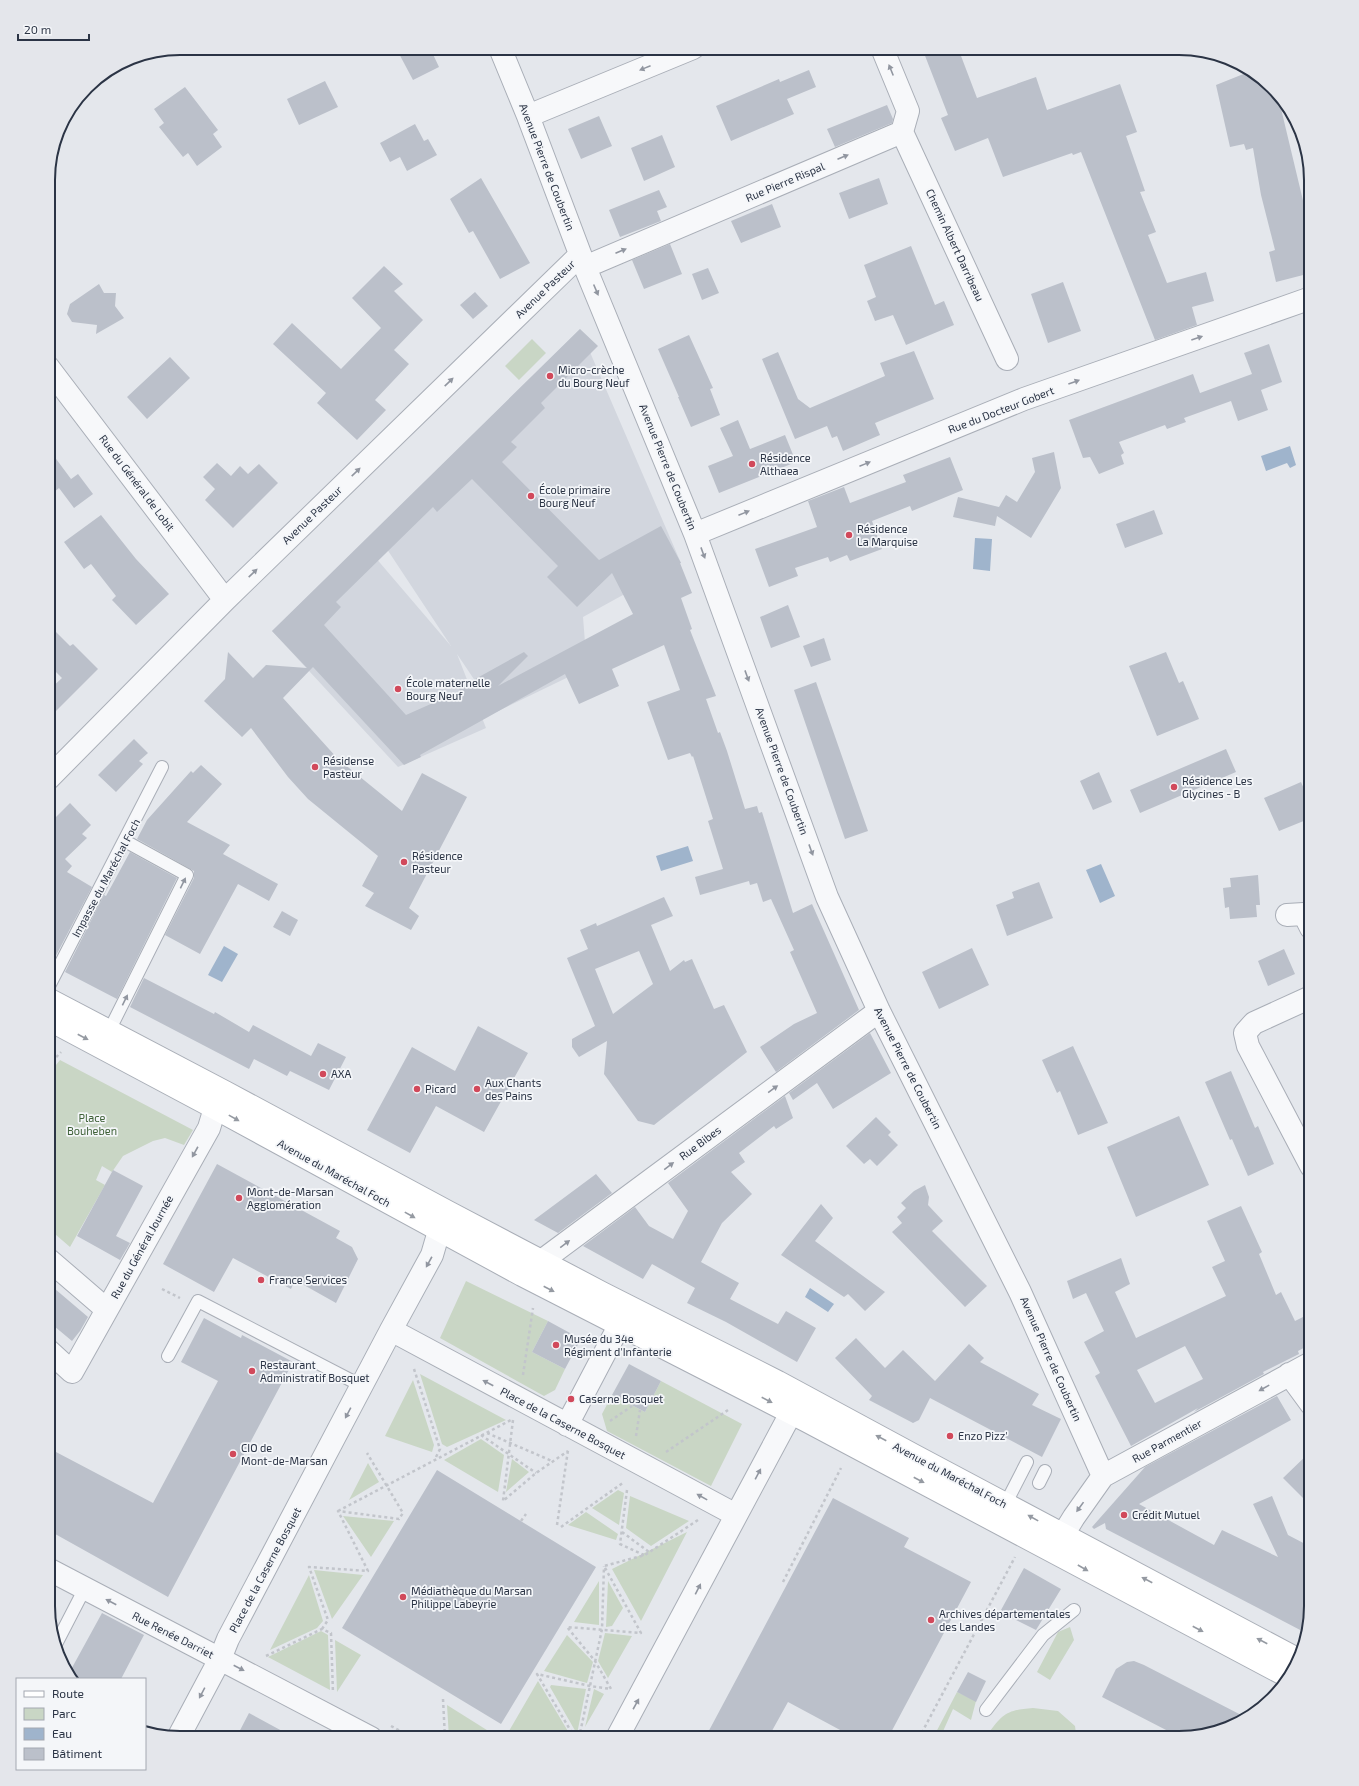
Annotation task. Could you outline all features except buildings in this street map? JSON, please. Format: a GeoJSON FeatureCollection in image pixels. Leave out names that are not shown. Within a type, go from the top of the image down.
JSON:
{"type":"FeatureCollection","features":[{"type":"Feature","properties":{"kind":"main road","name":"Avenue du Maréchal Foch"},"geometry":{"type":"LineString","coordinates":[[55,1004],[105,1040]]}},
{"type":"Feature","properties":{"kind":"main road","name":"Avenue du Maréchal Foch"},"geometry":{"type":"LineString","coordinates":[[55,1022],[105,1040],[220,1100],[444,1222],[522,1275],[791,1413],[1026,1537],[1058,1543],[1293,1657]]}},
{"type":"Feature","properties":{"kind":"main road","name":"Avenue du Maréchal Foch"},"geometry":{"type":"LineString","coordinates":[[444,1222],[541,1261],[778,1382],[1006,1503],[1058,1543],[1283,1674]]}},
{"type":"Feature","properties":{"kind":"street","name":"Avenue Pierre de Coubertin"},"geometry":{"type":"LineString","coordinates":[[503,55],[528,116],[582,261],[695,534],[827,897],[879,1011],[1020,1292],[1103,1476]]}},
{"type":"Feature","properties":{"kind":"street"},"geometry":{"type":"LineString","coordinates":[[528,116],[677,55]]}},
{"type":"Feature","properties":{"kind":"street"},"geometry":{"type":"LineString","coordinates":[[885,55],[908,111],[902,132]]}},
{"type":"Feature","properties":{"kind":"street","name":"Rue Pierre Rispal"},"geometry":{"type":"LineString","coordinates":[[582,261],[902,132]]}},
{"type":"Feature","properties":{"kind":"street","name":"Chemin Albert Darribeau"},"geometry":{"type":"LineString","coordinates":[[902,132],[1007,359]]}},
{"type":"Feature","properties":{"kind":"street","name":"Avenue Pasteur"},"geometry":{"type":"LineString","coordinates":[[55,772],[225,600],[582,261]]}},
{"type":"Feature","properties":{"kind":"street","name":"Rue du Docteur Gobert"},"geometry":{"type":"LineString","coordinates":[[695,534],[1024,400],[1304,300]]}},
{"type":"Feature","properties":{"kind":"street","name":"Rue du Général de Lobit"},"geometry":{"type":"LineString","coordinates":[[55,376],[225,600]]}},
{"type":"Feature","properties":{"kind":"street"},"geometry":{"type":"LineString","coordinates":[[1287,915],[1304,914]]}},
{"type":"Feature","properties":{"kind":"street"},"geometry":{"type":"LineString","coordinates":[[1304,1000],[1254,1023],[1245,1033],[1248,1046],[1304,1153]]}},
{"type":"Feature","properties":{"kind":"street","name":"Rue Bibes"},"geometry":{"type":"LineString","coordinates":[[522,1275],[879,1011]]}},
{"type":"Feature","properties":{"kind":"street","name":"Rue du Général Journée"},"geometry":{"type":"LineString","coordinates":[[55,1356],[72,1372],[209,1128],[220,1100]]}},
{"type":"Feature","properties":{"kind":"street","name":"Place de la Caserne Bosquet"},"geometry":{"type":"LineString","coordinates":[[220,1659],[228,1639],[432,1255],[444,1222]]}},
{"type":"Feature","properties":{"kind":"street"},"geometry":{"type":"LineString","coordinates":[[55,1264],[110,1303]]}},
{"type":"Feature","properties":{"kind":"street"},"geometry":{"type":"LineString","coordinates":[[602,1293],[619,1326]]}},
{"type":"Feature","properties":{"kind":"street"},"geometry":{"type":"LineString","coordinates":[[619,1326],[641,1324],[758,1382],[778,1382]]}},
{"type":"Feature","properties":{"kind":"street"},"geometry":{"type":"LineString","coordinates":[[568,1436],[619,1326]]}},
{"type":"Feature","properties":{"kind":"street","name":"Place de la Caserne Bosquet"},"geometry":{"type":"LineString","coordinates":[[391,1330],[568,1436],[647,1467],[736,1515]]}},
{"type":"Feature","properties":{"kind":"street","name":"Rue Parmentier"},"geometry":{"type":"LineString","coordinates":[[1058,1543],[1103,1476],[1304,1366]]}},
{"type":"Feature","properties":{"kind":"street"},"geometry":{"type":"LineString","coordinates":[[1289,1374],[1304,1394]]}},
{"type":"Feature","properties":{"kind":"street"},"geometry":{"type":"LineString","coordinates":[[621,1731],[791,1413]]}},
{"type":"Feature","properties":{"kind":"street","name":"Rue Renée Darriet"},"geometry":{"type":"LineString","coordinates":[[55,1573],[220,1659],[182,1731]]}},
{"type":"Feature","properties":{"kind":"street"},"geometry":{"type":"LineString","coordinates":[[220,1659],[358,1731]]}},
{"type":"Feature","properties":{"kind":"lane","name":"Impasse du Maréchal Foch"},"geometry":{"type":"LineString","coordinates":[[55,975],[162,767]]}},
{"type":"Feature","properties":{"kind":"lane"},"geometry":{"type":"LineString","coordinates":[[105,1040],[187,875],[125,841]]}},
{"type":"Feature","properties":{"kind":"lane"},"geometry":{"type":"LineString","coordinates":[[168,1356],[198,1301],[362,1386]]}},
{"type":"Feature","properties":{"kind":"lane"},"geometry":{"type":"LineString","coordinates":[[1006,1503],[1027,1462]]}},
{"type":"Feature","properties":{"kind":"lane"},"geometry":{"type":"LineString","coordinates":[[1039,1483],[1045,1471]]}},
{"type":"Feature","properties":{"kind":"lane"},"geometry":{"type":"LineString","coordinates":[[59,1638],[85,1588]]}},
{"type":"Feature","properties":{"kind":"lane"},"geometry":{"type":"LineString","coordinates":[[986,1710],[1043,1635],[1074,1610]]}},
{"type":"Feature","properties":{"kind":"path"},"geometry":{"type":"LineString","coordinates":[[55,1058],[61,1052]]}},
{"type":"Feature","properties":{"kind":"path"},"geometry":{"type":"LineString","coordinates":[[522,1382],[533,1308]]}},
{"type":"Feature","properties":{"kind":"path"},"geometry":{"type":"LineString","coordinates":[[413,1365],[440,1449],[434,1459]]}},
{"type":"Feature","properties":{"kind":"path"},"geometry":{"type":"LineString","coordinates":[[604,1424],[632,1406]]}},
{"type":"Feature","properties":{"kind":"path"},"geometry":{"type":"LineString","coordinates":[[636,1439],[640,1410]]}},
{"type":"Feature","properties":{"kind":"path"},"geometry":{"type":"LineString","coordinates":[[647,1467],[654,1460],[728,1410]]}},
{"type":"Feature","properties":{"kind":"path"},"geometry":{"type":"LineString","coordinates":[[338,1511],[514,1418],[503,1500],[536,1473],[572,1448]]}},
{"type":"Feature","properties":{"kind":"path"},"geometry":{"type":"LineString","coordinates":[[486,1433],[552,1461]]}},
{"type":"Feature","properties":{"kind":"path"},"geometry":{"type":"LineString","coordinates":[[481,1435],[536,1473]]}},
{"type":"Feature","properties":{"kind":"path"},"geometry":{"type":"LineString","coordinates":[[557,1525],[568,1451],[568,1436]]}},
{"type":"Feature","properties":{"kind":"path"},"geometry":{"type":"LineString","coordinates":[[338,1511],[399,1519],[403,1513],[368,1453]]}},
{"type":"Feature","properties":{"kind":"path"},"geometry":{"type":"LineString","coordinates":[[783,1582],[841,1468]]}},
{"type":"Feature","properties":{"kind":"path"},"geometry":{"type":"LineString","coordinates":[[561,1526],[628,1479]]}},
{"type":"Feature","properties":{"kind":"path"},"geometry":{"type":"LineString","coordinates":[[627,1490],[620,1544],[645,1555]]}},
{"type":"Feature","properties":{"kind":"path"},"geometry":{"type":"LineString","coordinates":[[262,1658],[322,1629],[328,1620],[309,1567],[368,1571],[338,1511]]}},
{"type":"Feature","properties":{"kind":"path"},"geometry":{"type":"LineString","coordinates":[[521,1521],[526,1514]]}},
{"type":"Feature","properties":{"kind":"path"},"geometry":{"type":"LineString","coordinates":[[604,1566],[645,1555],[699,1520]]}},
{"type":"Feature","properties":{"kind":"path"},"geometry":{"type":"LineString","coordinates":[[622,1532],[649,1552]]}},
{"type":"Feature","properties":{"kind":"path"},"geometry":{"type":"LineString","coordinates":[[923,1731],[1026,1537]]}},
{"type":"Feature","properties":{"kind":"path"},"geometry":{"type":"LineString","coordinates":[[580,1731],[602,1629],[604,1566]]}},
{"type":"Feature","properties":{"kind":"path"},"geometry":{"type":"LineString","coordinates":[[571,1731],[537,1674],[590,1686],[611,1689],[596,1661],[567,1627],[642,1633],[604,1566]]}},
{"type":"Feature","properties":{"kind":"path"},"geometry":{"type":"LineString","coordinates":[[322,1629],[331,1633],[334,1696]]}},
{"type":"Feature","properties":{"kind":"path"},"geometry":{"type":"LineString","coordinates":[[443,1699],[445,1731]]}},
{"type":"Feature","properties":{"kind":"shaded area","name":"École primaire Bourg Neuf"},"geometry":{"type":"Polygon","coordinates":[[[580,329],[681,563],[583,617],[587,668],[496,712],[457,654],[486,728],[398,767],[272,631],[363,543],[451,646],[375,531],[580,329]]]}},
{"type":"Feature","properties":{"kind":"green space"},"geometry":{"type":"Polygon","coordinates":[[[532,339],[546,353],[519,380],[505,366],[532,339]]]}},
{"type":"Feature","properties":{"kind":"green space","name":"Place Bouheben"},"geometry":{"type":"Polygon","coordinates":[[[60,1060],[193,1130],[184,1145],[165,1138],[153,1141],[123,1156],[112,1172],[102,1166],[96,1180],[105,1185],[70,1247],[55,1234],[55,1066],[60,1060]]]}},
{"type":"Feature","properties":{"kind":"green space"},"geometry":{"type":"Polygon","coordinates":[[[466,1281],[548,1321],[532,1352],[565,1369],[555,1390],[544,1396],[440,1338],[466,1281]]]}},
{"type":"Feature","properties":{"kind":"green space"},"geometry":{"type":"Polygon","coordinates":[[[420,1374],[506,1420],[447,1447],[442,1444],[420,1374]]]}},
{"type":"Feature","properties":{"kind":"green space"},"geometry":{"type":"Polygon","coordinates":[[[413,1380],[434,1445],[432,1452],[385,1436],[413,1380]]]}},
{"type":"Feature","properties":{"kind":"green space"},"geometry":{"type":"Polygon","coordinates":[[[661,1381],[742,1424],[711,1486],[607,1431],[602,1414],[612,1395],[645,1412],[661,1381]]]}},
{"type":"Feature","properties":{"kind":"green space"},"geometry":{"type":"Polygon","coordinates":[[[481,1439],[504,1455],[498,1492],[444,1460],[481,1439]]]}},
{"type":"Feature","properties":{"kind":"green space"},"geometry":{"type":"Polygon","coordinates":[[[512,1459],[529,1472],[506,1492],[512,1459]]]}},
{"type":"Feature","properties":{"kind":"green space"},"geometry":{"type":"Polygon","coordinates":[[[368,1463],[379,1482],[349,1500],[368,1463]]]}},
{"type":"Feature","properties":{"kind":"green space"},"geometry":{"type":"Polygon","coordinates":[[[618,1490],[624,1493],[619,1525],[592,1508],[618,1490]]]}},
{"type":"Feature","properties":{"kind":"green space"},"geometry":{"type":"Polygon","coordinates":[[[630,1496],[689,1521],[651,1546],[626,1528],[630,1496]]]}},
{"type":"Feature","properties":{"kind":"green space"},"geometry":{"type":"Polygon","coordinates":[[[586,1512],[618,1534],[616,1540],[568,1525],[586,1512]]]}},
{"type":"Feature","properties":{"kind":"green space"},"geometry":{"type":"Polygon","coordinates":[[[343,1516],[394,1521],[371,1557],[343,1516]]]}},
{"type":"Feature","properties":{"kind":"green space"},"geometry":{"type":"Polygon","coordinates":[[[687,1532],[641,1621],[612,1569],[687,1532]]]}},
{"type":"Feature","properties":{"kind":"green space"},"geometry":{"type":"Polygon","coordinates":[[[314,1570],[363,1575],[332,1619],[314,1570]]]}},
{"type":"Feature","properties":{"kind":"green space"},"geometry":{"type":"Polygon","coordinates":[[[309,1575],[323,1621],[317,1628],[270,1650],[309,1575]]]}},
{"type":"Feature","properties":{"kind":"green space"},"geometry":{"type":"Polygon","coordinates":[[[599,1581],[599,1625],[574,1622],[599,1581]]]}},
{"type":"Feature","properties":{"kind":"green space"},"geometry":{"type":"Polygon","coordinates":[[[608,1581],[623,1608],[612,1626],[606,1627],[608,1581]]]}},
{"type":"Feature","properties":{"kind":"green space"},"geometry":{"type":"Polygon","coordinates":[[[1070,1627],[1074,1640],[1050,1680],[1037,1672],[1058,1632],[1070,1627]]]}},
{"type":"Feature","properties":{"kind":"green space"},"geometry":{"type":"Polygon","coordinates":[[[321,1631],[328,1635],[330,1690],[268,1657],[321,1631]]]}},
{"type":"Feature","properties":{"kind":"green space"},"geometry":{"type":"Polygon","coordinates":[[[605,1633],[632,1636],[608,1678],[598,1661],[605,1633]]]}},
{"type":"Feature","properties":{"kind":"green space"},"geometry":{"type":"Polygon","coordinates":[[[567,1635],[593,1662],[587,1683],[544,1671],[567,1635]]]}},
{"type":"Feature","properties":{"kind":"green space"},"geometry":{"type":"Polygon","coordinates":[[[335,1640],[361,1655],[337,1692],[335,1640]]]}},
{"type":"Feature","properties":{"kind":"green space"},"geometry":{"type":"Polygon","coordinates":[[[538,1681],[568,1731],[509,1731],[538,1681]]]}},
{"type":"Feature","properties":{"kind":"green space"},"geometry":{"type":"Polygon","coordinates":[[[551,1685],[586,1689],[578,1731],[575,1731],[550,1687],[551,1685]]]}},
{"type":"Feature","properties":{"kind":"green space"},"geometry":{"type":"Polygon","coordinates":[[[594,1689],[604,1694],[585,1727],[594,1689]]]}},
{"type":"Feature","properties":{"kind":"green space"},"geometry":{"type":"Polygon","coordinates":[[[957,1692],[976,1701],[971,1720],[953,1709],[943,1731],[937,1731],[957,1692]]]}},
{"type":"Feature","properties":{"kind":"green space"},"geometry":{"type":"Polygon","coordinates":[[[447,1705],[488,1731],[449,1731],[447,1705]]]}},
{"type":"Feature","properties":{"kind":"green space"},"geometry":{"type":"Polygon","coordinates":[[[1033,1708],[1058,1711],[1075,1726],[1076,1731],[990,1731],[1002,1717],[1018,1710],[1033,1708]]]}},
{"type":"Feature","properties":{"kind":"water"},"geometry":{"type":"Polygon","coordinates":[[[1290,446],[1296,465],[1290,468],[1287,463],[1266,471],[1261,456],[1290,446]]]}},
{"type":"Feature","properties":{"kind":"water"},"geometry":{"type":"Polygon","coordinates":[[[975,538],[992,539],[990,571],[973,569],[975,538]]]}},
{"type":"Feature","properties":{"kind":"water"},"geometry":{"type":"Polygon","coordinates":[[[688,846],[693,861],[661,871],[656,856],[688,846]]]}},
{"type":"Feature","properties":{"kind":"water"},"geometry":{"type":"Polygon","coordinates":[[[1101,864],[1115,896],[1100,903],[1086,870],[1101,864]]]}},
{"type":"Feature","properties":{"kind":"water"},"geometry":{"type":"Polygon","coordinates":[[[224,946],[238,954],[222,982],[208,975],[224,946]]]}},
{"type":"Feature","properties":{"kind":"water"},"geometry":{"type":"Polygon","coordinates":[[[810,1288],[834,1304],[828,1312],[805,1297],[810,1288]]]}},
{"type":"Feature","properties":{"kind":"place","name":"Micro-crèche du Bourg Neuf"},"geometry":{"type":"Point","coordinates":[550,376]}},
{"type":"Feature","properties":{"kind":"place","name":"Résidence Althaea"},"geometry":{"type":"Point","coordinates":[752,464]}},
{"type":"Feature","properties":{"kind":"place","name":"École primaire Bourg Neuf"},"geometry":{"type":"Point","coordinates":[531,496]}},
{"type":"Feature","properties":{"kind":"place","name":"Résidence La Marquise"},"geometry":{"type":"Point","coordinates":[849,535]}},
{"type":"Feature","properties":{"kind":"place","name":"École maternelle Bourg Neuf"},"geometry":{"type":"Point","coordinates":[398,689]}},
{"type":"Feature","properties":{"kind":"place","name":"Résidense Pasteur"},"geometry":{"type":"Point","coordinates":[315,767]}},
{"type":"Feature","properties":{"kind":"place","name":"Résidence Les Glycines - B"},"geometry":{"type":"Point","coordinates":[1174,787]}},
{"type":"Feature","properties":{"kind":"place","name":"Résidence Pasteur"},"geometry":{"type":"Point","coordinates":[404,862]}},
{"type":"Feature","properties":{"kind":"place","name":"AXA"},"geometry":{"type":"Point","coordinates":[323,1074]}},
{"type":"Feature","properties":{"kind":"place","name":"Picard"},"geometry":{"type":"Point","coordinates":[417,1089]}},
{"type":"Feature","properties":{"kind":"place","name":"Aux Chants des Pains"},"geometry":{"type":"Point","coordinates":[477,1089]}},
{"type":"Feature","properties":{"kind":"place","name":"Mont-de-Marsan Agglomération"},"geometry":{"type":"Point","coordinates":[239,1198]}},
{"type":"Feature","properties":{"kind":"place","name":"France Services"},"geometry":{"type":"Point","coordinates":[261,1280]}},
{"type":"Feature","properties":{"kind":"place","name":"Musée du 34e Régiment d'Infanterie"},"geometry":{"type":"Point","coordinates":[556,1345]}},
{"type":"Feature","properties":{"kind":"place","name":"Restaurant Administratif Bosquet"},"geometry":{"type":"Point","coordinates":[252,1371]}},
{"type":"Feature","properties":{"kind":"place","name":"Caserne Bosquet"},"geometry":{"type":"Point","coordinates":[571,1399]}},
{"type":"Feature","properties":{"kind":"place","name":"Enzo Pizz'"},"geometry":{"type":"Point","coordinates":[950,1436]}},
{"type":"Feature","properties":{"kind":"place","name":"CIO de Mont-de-Marsan"},"geometry":{"type":"Point","coordinates":[233,1454]}},
{"type":"Feature","properties":{"kind":"place","name":"Crédit Mutuel"},"geometry":{"type":"Point","coordinates":[1124,1515]}},
{"type":"Feature","properties":{"kind":"place","name":"Médiathèque du Marsan Philippe Labeyrie"},"geometry":{"type":"Point","coordinates":[403,1597]}},
{"type":"Feature","properties":{"kind":"place","name":"Archives départementales des Landes"},"geometry":{"type":"Point","coordinates":[931,1620]}}]}
